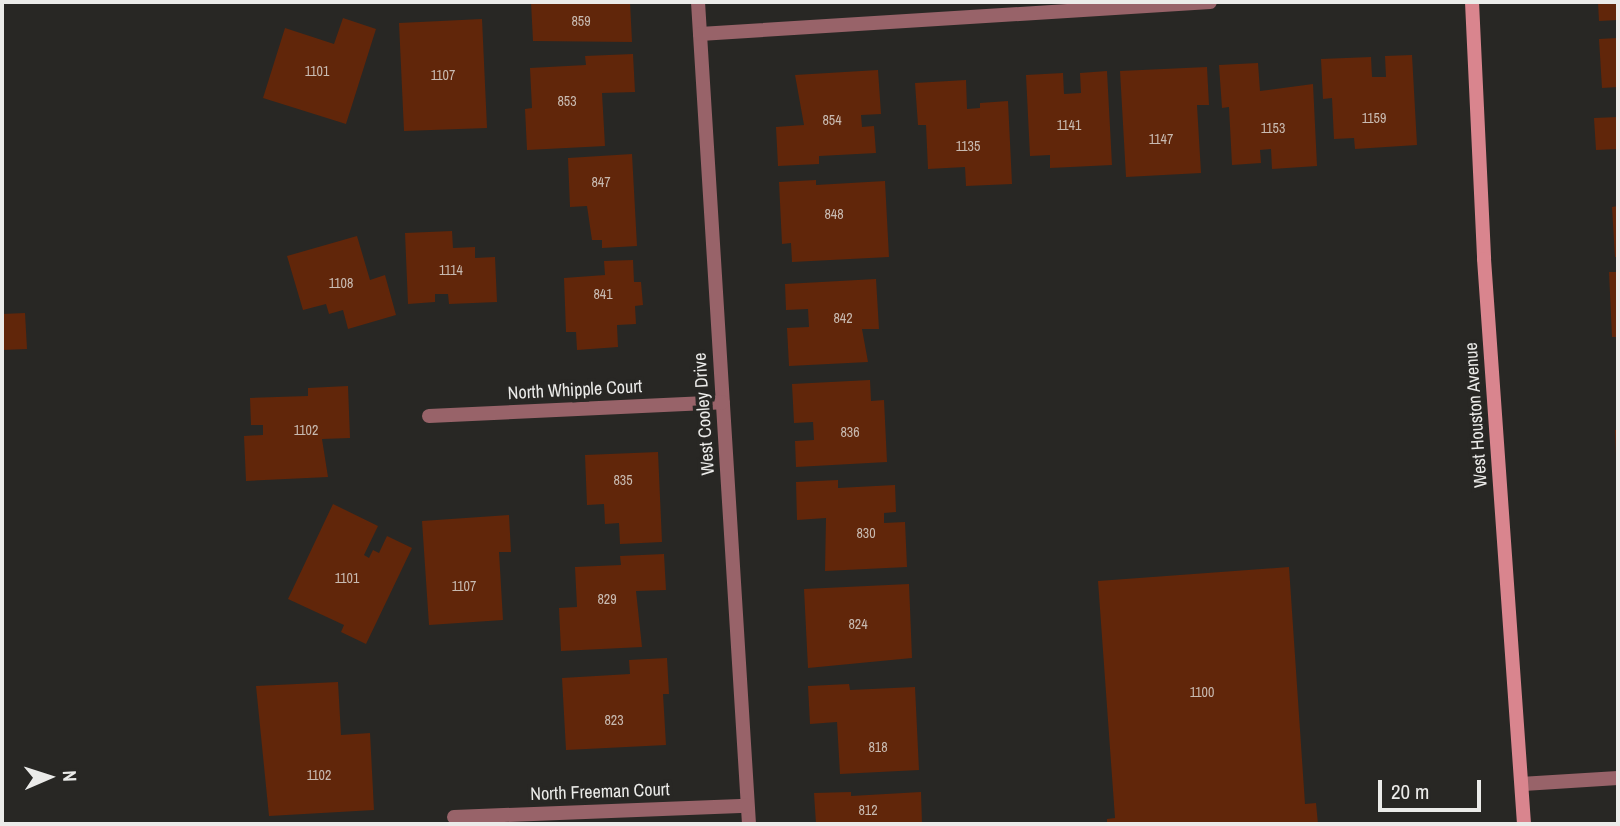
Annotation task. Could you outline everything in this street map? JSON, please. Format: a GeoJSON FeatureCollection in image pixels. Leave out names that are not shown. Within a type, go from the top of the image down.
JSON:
{"type":"FeatureCollection","features":[{"type":"Feature","properties":{"kind":"street","name":"West Cooley Drive"},"geometry":{"type":"LineString","coordinates":[[698,2],[749,824]]}},
{"type":"Feature","properties":{"kind":"street"},"geometry":{"type":"LineString","coordinates":[[700,34],[1118,5],[1210,2]]}},
{"type":"Feature","properties":{"kind":"street","name":"West Houston Avenue"},"geometry":{"type":"LineString","coordinates":[[1472,2],[1485,273],[1524,824]]}},
{"type":"Feature","properties":{"kind":"street","name":"North Whipple Court"},"geometry":{"type":"LineString","coordinates":[[429,416],[723,402]]}},
{"type":"Feature","properties":{"kind":"street"},"geometry":{"type":"LineString","coordinates":[[1522,784],[1618,778]]}},
{"type":"Feature","properties":{"kind":"street","name":"North Freeman Court"},"geometry":{"type":"LineString","coordinates":[[454,817],[747,806]]}},
{"type":"Feature","properties":{"kind":"building"},"geometry":{"type":"Polygon","coordinates":[[[531,2],[630,2],[632,42],[533,41],[531,2]]]}},
{"type":"Feature","properties":{"kind":"building"},"geometry":{"type":"Polygon","coordinates":[[[1598,2],[1618,2],[1618,20],[1599,21],[1598,2]]]}},
{"type":"Feature","properties":{"kind":"building"},"geometry":{"type":"Polygon","coordinates":[[[343,18],[376,29],[346,124],[263,98],[285,28],[334,44],[343,18]]]}},
{"type":"Feature","properties":{"kind":"building"},"geometry":{"type":"Polygon","coordinates":[[[482,19],[487,128],[404,131],[399,23],[482,19]]]}},
{"type":"Feature","properties":{"kind":"building"},"geometry":{"type":"Polygon","coordinates":[[[1618,38],[1618,87],[1602,88],[1599,39],[1618,38]]]}},
{"type":"Feature","properties":{"kind":"building"},"geometry":{"type":"Polygon","coordinates":[[[633,54],[635,92],[602,93],[605,146],[527,150],[525,109],[532,108],[530,68],[586,65],[585,56],[633,54]]]}},
{"type":"Feature","properties":{"kind":"building"},"geometry":{"type":"Polygon","coordinates":[[[1412,55],[1417,145],[1355,149],[1354,138],[1334,139],[1332,98],[1323,99],[1321,59],[1371,57],[1372,77],[1386,77],[1385,56],[1412,55]]]}},
{"type":"Feature","properties":{"kind":"building"},"geometry":{"type":"Polygon","coordinates":[[[1258,63],[1260,91],[1313,84],[1317,166],[1272,169],[1271,149],[1260,150],[1261,163],[1232,165],[1229,107],[1222,108],[1219,65],[1258,63]]]}},
{"type":"Feature","properties":{"kind":"building"},"geometry":{"type":"Polygon","coordinates":[[[1207,67],[1209,105],[1197,105],[1201,173],[1126,177],[1120,71],[1207,67]]]}},
{"type":"Feature","properties":{"kind":"building"},"geometry":{"type":"Polygon","coordinates":[[[878,70],[881,114],[861,115],[862,127],[874,126],[876,153],[819,156],[819,164],[778,166],[776,127],[804,125],[795,75],[878,70]]]}},
{"type":"Feature","properties":{"kind":"building"},"geometry":{"type":"Polygon","coordinates":[[[1107,71],[1112,165],[1050,168],[1050,155],[1030,156],[1026,75],[1063,73],[1064,94],[1081,93],[1080,73],[1107,71]]]}},
{"type":"Feature","properties":{"kind":"building"},"geometry":{"type":"Polygon","coordinates":[[[966,80],[967,109],[980,108],[980,103],[1008,101],[1012,184],[966,186],[965,167],[928,169],[926,125],[918,125],[915,83],[966,80]]]}},
{"type":"Feature","properties":{"kind":"building"},"geometry":{"type":"Polygon","coordinates":[[[1618,117],[1618,149],[1596,150],[1594,118],[1618,117]]]}},
{"type":"Feature","properties":{"kind":"building"},"geometry":{"type":"Polygon","coordinates":[[[632,154],[637,246],[602,248],[602,240],[592,240],[587,206],[570,207],[568,158],[632,154]]]}},
{"type":"Feature","properties":{"kind":"building"},"geometry":{"type":"Polygon","coordinates":[[[816,180],[816,185],[885,181],[889,257],[792,262],[791,243],[782,244],[779,182],[816,180]]]}},
{"type":"Feature","properties":{"kind":"building"},"geometry":{"type":"Polygon","coordinates":[[[1618,206],[1618,257],[1615,257],[1612,207],[1618,206]]]}},
{"type":"Feature","properties":{"kind":"building"},"geometry":{"type":"Polygon","coordinates":[[[452,231],[453,248],[475,247],[475,258],[495,257],[497,302],[449,304],[448,294],[435,294],[435,302],[408,304],[405,233],[452,231]]]}},
{"type":"Feature","properties":{"kind":"building"},"geometry":{"type":"Polygon","coordinates":[[[357,236],[370,280],[385,275],[396,315],[348,329],[343,310],[329,314],[326,304],[303,310],[287,256],[357,236]]]}},
{"type":"Feature","properties":{"kind":"building"},"geometry":{"type":"Polygon","coordinates":[[[633,260],[634,282],[641,282],[643,305],[635,306],[636,324],[617,325],[618,347],[577,350],[576,332],[566,332],[564,278],[605,275],[604,261],[633,260]]]}},
{"type":"Feature","properties":{"kind":"building"},"geometry":{"type":"Polygon","coordinates":[[[1609,272],[1618,272],[1618,337],[1612,337],[1609,272]]]}},
{"type":"Feature","properties":{"kind":"building"},"geometry":{"type":"Polygon","coordinates":[[[876,279],[879,329],[862,329],[868,362],[789,366],[787,328],[809,327],[808,309],[786,310],[785,284],[876,279]]]}},
{"type":"Feature","properties":{"kind":"building"},"geometry":{"type":"Polygon","coordinates":[[[25,313],[27,349],[2,350],[2,314],[25,313]]]}},
{"type":"Feature","properties":{"kind":"building"},"geometry":{"type":"Polygon","coordinates":[[[870,380],[871,401],[884,400],[887,462],[796,467],[795,441],[814,440],[813,422],[794,423],[792,384],[870,380]]]}},
{"type":"Feature","properties":{"kind":"building"},"geometry":{"type":"Polygon","coordinates":[[[348,386],[350,438],[322,439],[328,477],[246,481],[244,436],[263,435],[263,425],[251,425],[250,398],[308,396],[308,388],[348,386]]]}},
{"type":"Feature","properties":{"kind":"building"},"geometry":{"type":"Polygon","coordinates":[[[1618,429],[1618,455],[1616,455],[1615,430],[1618,429]]]}},
{"type":"Feature","properties":{"kind":"building"},"geometry":{"type":"Polygon","coordinates":[[[658,452],[662,542],[620,544],[619,523],[605,524],[604,504],[587,505],[585,455],[658,452]]]}},
{"type":"Feature","properties":{"kind":"building"},"geometry":{"type":"Polygon","coordinates":[[[838,480],[838,488],[895,485],[896,512],[884,513],[884,523],[905,522],[907,567],[825,571],[826,518],[797,520],[796,482],[838,480]]]}},
{"type":"Feature","properties":{"kind":"building"},"geometry":{"type":"Polygon","coordinates":[[[333,504],[378,526],[364,555],[369,558],[373,550],[379,553],[387,536],[412,548],[366,644],[341,632],[344,625],[288,599],[333,504]]]}},
{"type":"Feature","properties":{"kind":"building"},"geometry":{"type":"Polygon","coordinates":[[[509,515],[511,552],[499,552],[503,620],[429,625],[422,521],[509,515]]]}},
{"type":"Feature","properties":{"kind":"building"},"geometry":{"type":"Polygon","coordinates":[[[664,554],[666,590],[636,591],[642,647],[561,651],[559,608],[577,607],[575,567],[621,565],[620,556],[664,554]]]}},
{"type":"Feature","properties":{"kind":"building"},"geometry":{"type":"Polygon","coordinates":[[[1289,567],[1305,804],[1316,803],[1318,824],[1107,824],[1107,819],[1115,818],[1098,581],[1289,567]]]}},
{"type":"Feature","properties":{"kind":"building"},"geometry":{"type":"Polygon","coordinates":[[[909,584],[912,658],[808,668],[804,589],[909,584]]]}},
{"type":"Feature","properties":{"kind":"building"},"geometry":{"type":"Polygon","coordinates":[[[667,658],[669,694],[663,694],[666,745],[566,750],[562,678],[630,674],[629,660],[667,658]]]}},
{"type":"Feature","properties":{"kind":"building"},"geometry":{"type":"Polygon","coordinates":[[[338,682],[341,735],[370,733],[374,810],[269,816],[256,686],[338,682]]]}},
{"type":"Feature","properties":{"kind":"building"},"geometry":{"type":"Polygon","coordinates":[[[849,684],[850,690],[915,687],[919,770],[840,774],[837,722],[810,724],[808,686],[849,684]]]}},
{"type":"Feature","properties":{"kind":"building"},"geometry":{"type":"Polygon","coordinates":[[[851,792],[851,796],[921,792],[922,824],[816,824],[814,793],[851,792]]]}}]}
